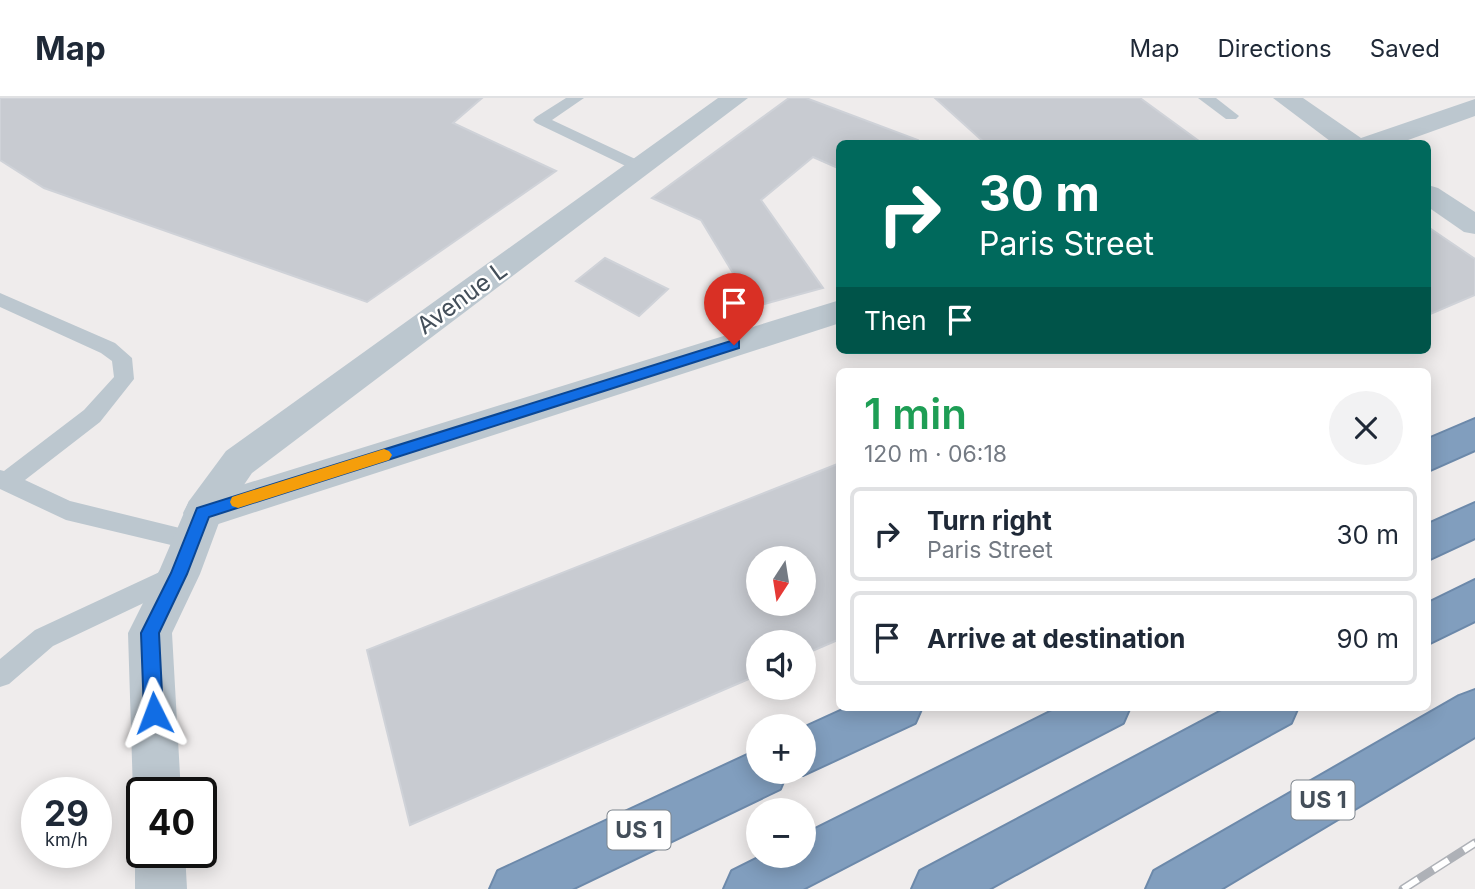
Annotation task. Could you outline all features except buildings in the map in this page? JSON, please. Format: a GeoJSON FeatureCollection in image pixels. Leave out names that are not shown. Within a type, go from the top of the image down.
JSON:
{"type":"FeatureCollection","features":[{"type":"Feature","properties":{"kind":"highway"},"geometry":{"type":"LineString","coordinates":[[1431,455],[1475,433]]}},
{"type":"Feature","properties":{"kind":"highway"},"geometry":{"type":"LineString","coordinates":[[1431,541],[1475,519]]}},
{"type":"Feature","properties":{"kind":"highway"},"geometry":{"type":"LineString","coordinates":[[1431,623],[1475,599]]}},
{"type":"Feature","properties":{"kind":"highway"},"geometry":{"type":"LineString","coordinates":[[816,746],[890,711]]}},
{"type":"Feature","properties":{"kind":"highway"},"geometry":{"type":"LineString","coordinates":[[750,889],[1099,711]]}},
{"type":"Feature","properties":{"kind":"highway"},"geometry":{"type":"LineString","coordinates":[[938,889],[1268,711]]}},
{"type":"Feature","properties":{"kind":"highway","name":"US 1"},"geometry":{"type":"LineString","coordinates":[[1172,889],[1475,712]]}},
{"type":"Feature","properties":{"kind":"highway","name":"US 1"},"geometry":{"type":"LineString","coordinates":[[516,889],[746,780]]}},
{"type":"Feature","properties":{"kind":"street","name":"Avenue L"},"geometry":{"type":"LineString","coordinates":[[156,777],[150,633],[191,542],[239,462],[735,98]]}},
{"type":"Feature","properties":{"kind":"street"},"geometry":{"type":"LineString","coordinates":[[1286,98],[1346,140]]}},
{"type":"Feature","properties":{"kind":"street"},"geometry":{"type":"LineString","coordinates":[[1381,140],[1475,107]]}},
{"type":"Feature","properties":{"kind":"street"},"geometry":{"type":"LineString","coordinates":[[1431,196],[1475,225]]}},
{"type":"Feature","properties":{"kind":"street"},"geometry":{"type":"LineString","coordinates":[[191,542],[836,312]]}},
{"type":"Feature","properties":{"kind":"street"},"geometry":{"type":"LineString","coordinates":[[160,868],[161,889]]}},
{"type":"Feature","properties":{"kind":"lane"},"geometry":{"type":"LineString","coordinates":[[576,98],[541,120],[640,167]]}},
{"type":"Feature","properties":{"kind":"lane"},"geometry":{"type":"LineString","coordinates":[[1206,98],[1231,116]]}},
{"type":"Feature","properties":{"kind":"lane"},"geometry":{"type":"LineString","coordinates":[[0,299],[108,348],[122,358],[124,379],[92,416],[3,480],[66,510],[191,542]]}},
{"type":"Feature","properties":{"kind":"lane"},"geometry":{"type":"LineString","coordinates":[[0,675],[44,638],[191,542]]}},
{"type":"Feature","properties":{"kind":"railway"},"geometry":{"type":"LineString","coordinates":[[1403,889],[1475,843]]}},
{"type":"Feature","properties":{"kind":"slow traffic"},"geometry":{"type":"LineString","coordinates":[[238,502],[384,455]]}},
{"type":"Feature","properties":{"kind":"route"},"geometry":{"type":"LineString","coordinates":[[154,713],[150,633],[179,574],[203,513],[734,345]]}}]}
